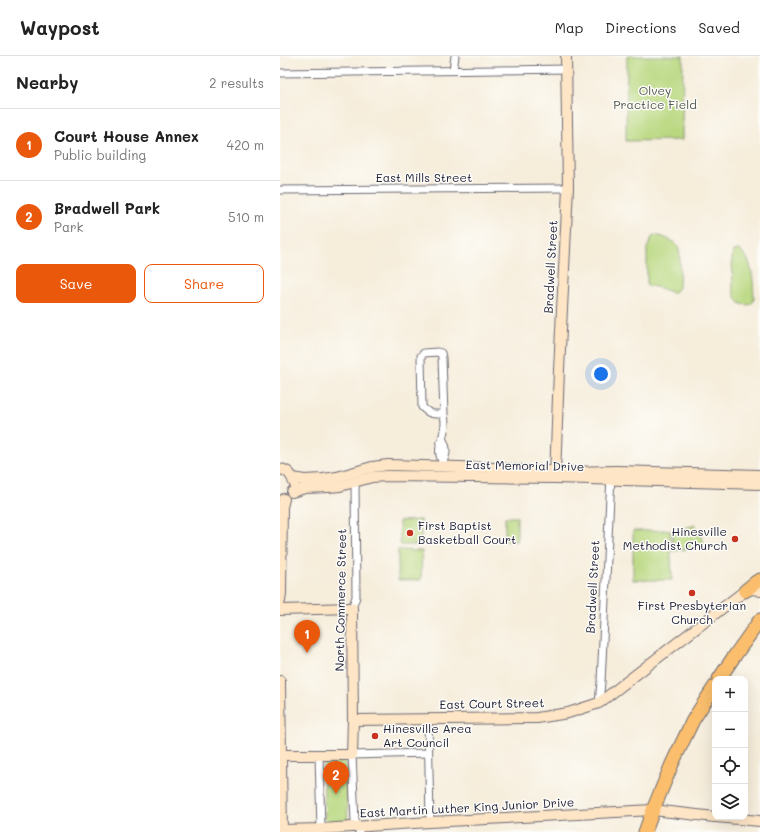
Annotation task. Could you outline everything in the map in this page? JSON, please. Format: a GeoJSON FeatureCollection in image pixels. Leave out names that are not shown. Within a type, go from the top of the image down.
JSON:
{"type":"FeatureCollection","features":[{"type":"Feature","properties":{"kind":"highway"},"geometry":{"type":"LineString","coordinates":[[745,591],[760,580]]}},
{"type":"Feature","properties":{"kind":"highway"},"geometry":{"type":"LineString","coordinates":[[721,676],[760,620]]}},
{"type":"Feature","properties":{"kind":"highway"},"geometry":{"type":"LineString","coordinates":[[645,832],[672,764],[693,720],[712,691]]}},
{"type":"Feature","properties":{"kind":"street"},"geometry":{"type":"LineString","coordinates":[[453,70],[455,56]]}},
{"type":"Feature","properties":{"kind":"street","name":"Bradwell Street"},"geometry":{"type":"LineString","coordinates":[[556,475],[559,363],[568,188],[566,56]]}},
{"type":"Feature","properties":{"kind":"street"},"geometry":{"type":"LineString","coordinates":[[280,73],[566,69]]}},
{"type":"Feature","properties":{"kind":"street","name":"East Mills Street"},"geometry":{"type":"LineString","coordinates":[[280,190],[568,188]]}},
{"type":"Feature","properties":{"kind":"street"},"geometry":{"type":"LineString","coordinates":[[442,464],[445,456],[446,445],[442,440],[446,423],[444,414],[442,358],[441,353],[424,352],[421,356],[422,407],[427,412],[433,414],[444,414]]}},
{"type":"Feature","properties":{"kind":"street","name":"East Memorial Drive"},"geometry":{"type":"LineString","coordinates":[[293,478],[304,480],[330,478],[372,467],[388,465],[442,464],[528,471],[556,475]]}},
{"type":"Feature","properties":{"kind":"street"},"geometry":{"type":"LineString","coordinates":[[280,601],[282,593],[282,499],[292,492],[294,483],[289,472],[281,466]]}},
{"type":"Feature","properties":{"kind":"street","name":"East Memorial Drive"},"geometry":{"type":"LineString","coordinates":[[292,492],[305,488],[329,488],[372,477],[387,476],[760,475]]}},
{"type":"Feature","properties":{"kind":"street","name":"Bradwell Street"},"geometry":{"type":"LineString","coordinates":[[599,703],[611,476]]}},
{"type":"Feature","properties":{"kind":"street","name":"East Memorial Drive"},"geometry":{"type":"LineString","coordinates":[[611,476],[760,484]]}},
{"type":"Feature","properties":{"kind":"street","name":"North Commerce Street"},"geometry":{"type":"LineString","coordinates":[[352,755],[352,608],[356,598],[355,482]]}},
{"type":"Feature","properties":{"kind":"street"},"geometry":{"type":"LineString","coordinates":[[745,591],[752,589],[760,591]]}},
{"type":"Feature","properties":{"kind":"street","name":"East Court Street"},"geometry":{"type":"LineString","coordinates":[[353,720],[537,718],[568,713],[599,703],[745,591]]}},
{"type":"Feature","properties":{"kind":"street"},"geometry":{"type":"LineString","coordinates":[[280,610],[352,608]]}},
{"type":"Feature","properties":{"kind":"street"},"geometry":{"type":"LineString","coordinates":[[280,681],[281,830]]}},
{"type":"Feature","properties":{"kind":"street"},"geometry":{"type":"LineString","coordinates":[[428,718],[430,822]]}},
{"type":"Feature","properties":{"kind":"street"},"geometry":{"type":"LineString","coordinates":[[281,755],[428,753]]}},
{"type":"Feature","properties":{"kind":"street"},"geometry":{"type":"LineString","coordinates":[[319,755],[322,830]]}},
{"type":"Feature","properties":{"kind":"street"},"geometry":{"type":"LineString","coordinates":[[352,755],[355,821],[359,830]]}},
{"type":"Feature","properties":{"kind":"street","name":"East Martin Luther King Junior Drive"},"geometry":{"type":"LineString","coordinates":[[281,830],[359,830],[430,822],[653,810],[712,817]]}},
{"type":"Feature","properties":{"kind":"street","name":"East Martin Luther King Junior Drive"},"geometry":{"type":"LineString","coordinates":[[748,820],[760,821]]}},
{"type":"Feature","properties":{"kind":"green space","name":"Olvey Practice Field"},"geometry":{"type":"Polygon","coordinates":[[[627,56],[683,56],[682,140],[626,141],[627,56]]]}},
{"type":"Feature","properties":{"kind":"green space"},"geometry":{"type":"Polygon","coordinates":[[[653,235],[670,240],[678,247],[680,261],[679,288],[672,293],[660,288],[647,286],[647,248],[653,235]]]}},
{"type":"Feature","properties":{"kind":"green space"},"geometry":{"type":"Polygon","coordinates":[[[739,250],[748,259],[752,272],[754,298],[753,302],[749,305],[741,304],[735,297],[733,290],[732,257],[733,251],[739,250]]]}},
{"type":"Feature","properties":{"kind":"green space"},"geometry":{"type":"Polygon","coordinates":[[[505,517],[517,517],[517,541],[505,541],[505,517]]]}},
{"type":"Feature","properties":{"kind":"green space","name":"First Baptist Basketball Court"},"geometry":{"type":"Polygon","coordinates":[[[421,520],[421,545],[400,545],[399,521],[421,520]]]}},
{"type":"Feature","properties":{"kind":"green space"},"geometry":{"type":"Polygon","coordinates":[[[695,525],[696,531],[699,530],[705,546],[673,551],[672,532],[695,525]]]}},
{"type":"Feature","properties":{"kind":"green space"},"geometry":{"type":"Polygon","coordinates":[[[670,530],[672,580],[633,580],[633,531],[670,530]]]}},
{"type":"Feature","properties":{"kind":"green space"},"geometry":{"type":"Polygon","coordinates":[[[398,550],[422,551],[421,580],[398,580],[398,550]]]}},
{"type":"Feature","properties":{"kind":"green space"},"geometry":{"type":"Polygon","coordinates":[[[344,758],[346,762],[348,823],[327,825],[325,823],[324,761],[326,759],[344,758]]]}},
{"type":"Feature","properties":{"kind":"place","name":"First Baptist Basketball Court"},"geometry":{"type":"Point","coordinates":[410,533]}},
{"type":"Feature","properties":{"kind":"place","name":"Hinesville Methodist Church"},"geometry":{"type":"Point","coordinates":[735,539]}},
{"type":"Feature","properties":{"kind":"place","name":"First Presbyterian Church"},"geometry":{"type":"Point","coordinates":[692,593]}},
{"type":"Feature","properties":{"kind":"place","name":"Court House Annex"},"geometry":{"type":"Point","coordinates":[307,653]}},
{"type":"Feature","properties":{"kind":"place","name":"Hinesville Area Art Council"},"geometry":{"type":"Point","coordinates":[375,736]}},
{"type":"Feature","properties":{"kind":"place","name":"Bradwell Park"},"geometry":{"type":"Point","coordinates":[336,794]}}]}
